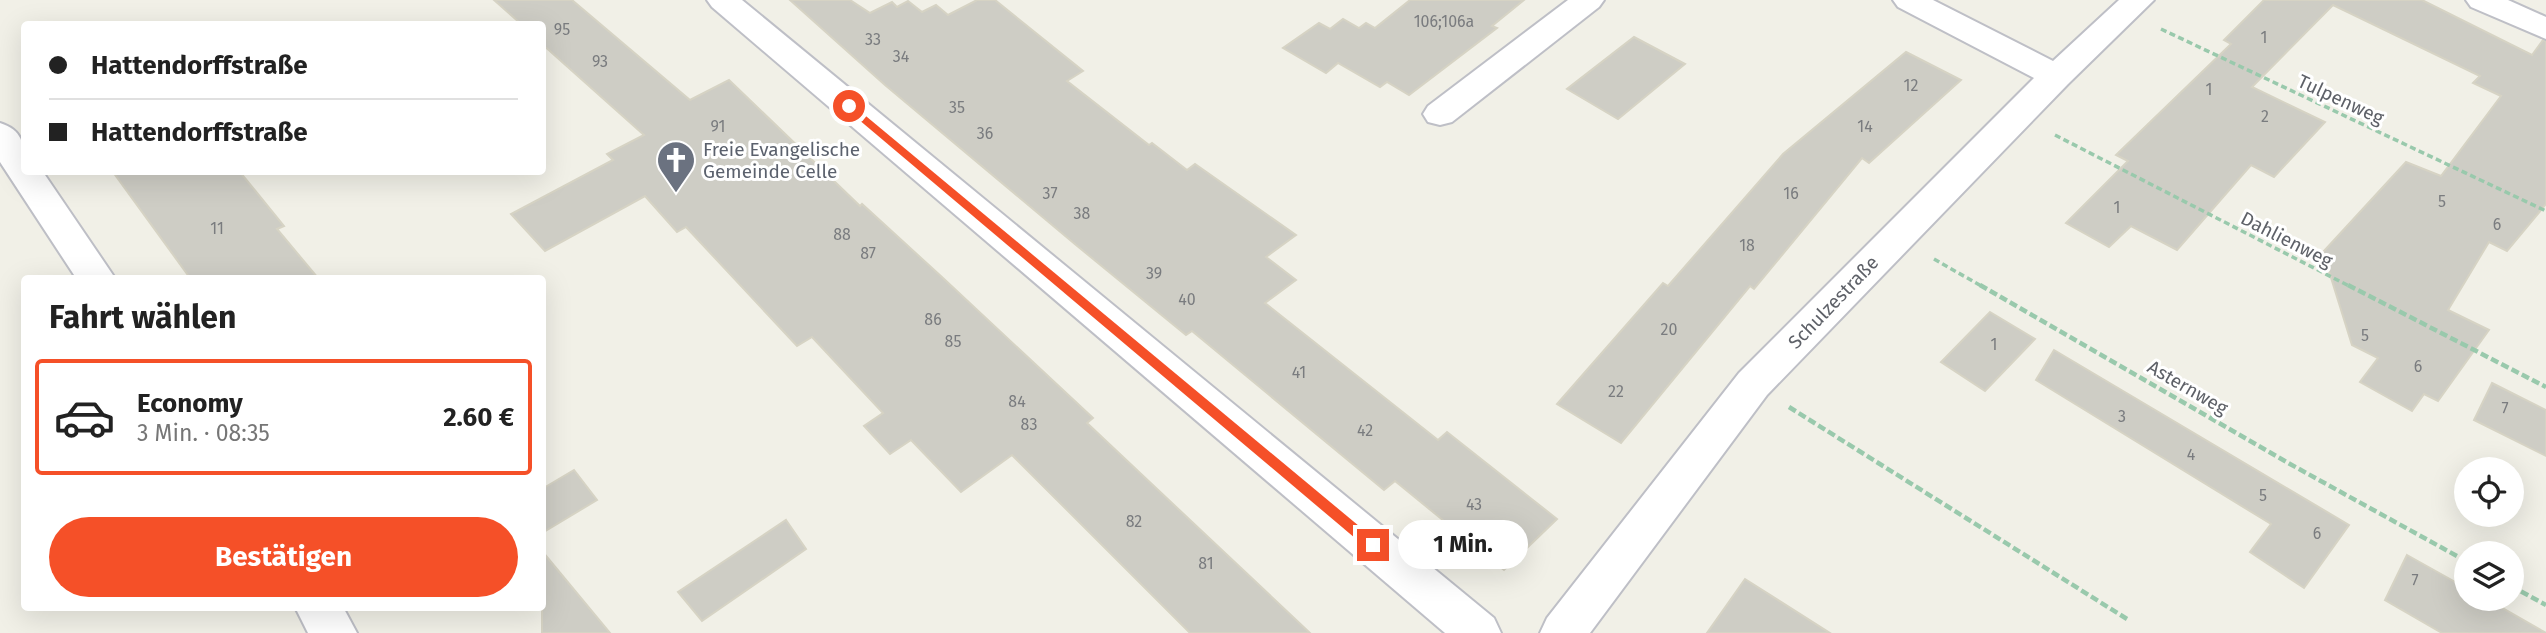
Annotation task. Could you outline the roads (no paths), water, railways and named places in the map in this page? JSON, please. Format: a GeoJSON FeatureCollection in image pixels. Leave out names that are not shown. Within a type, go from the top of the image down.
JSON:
{"type":"FeatureCollection","features":[{"type":"Feature","properties":{"kind":"street"},"geometry":{"type":"LineString","coordinates":[[723,0],[1478,633]]}},
{"type":"Feature","properties":{"kind":"street"},"geometry":{"type":"LineString","coordinates":[[1440,114],[1588,0]]}},
{"type":"Feature","properties":{"kind":"street"},"geometry":{"type":"LineString","coordinates":[[1909,0],[2056,76]]}},
{"type":"Feature","properties":{"kind":"street"},"geometry":{"type":"LineString","coordinates":[[2482,0],[2546,29]]}},
{"type":"Feature","properties":{"kind":"street","name":"Schulzestraße"},"geometry":{"type":"LineString","coordinates":[[1575,629],[1753,384],[2056,76],[2131,6]]}},
{"type":"Feature","properties":{"kind":"street"},"geometry":{"type":"LineString","coordinates":[[0,135],[21,165]]}},
{"type":"Feature","properties":{"kind":"street"},"geometry":{"type":"LineString","coordinates":[[28,175],[94,275]]}},
{"type":"Feature","properties":{"kind":"street"},"geometry":{"type":"LineString","coordinates":[[320,611],[334,633]]}},
{"type":"Feature","properties":{"kind":"place","name":"Freie Evangelische Gemeinde Celle"},"geometry":{"type":"Point","coordinates":[676,194]}}]}
